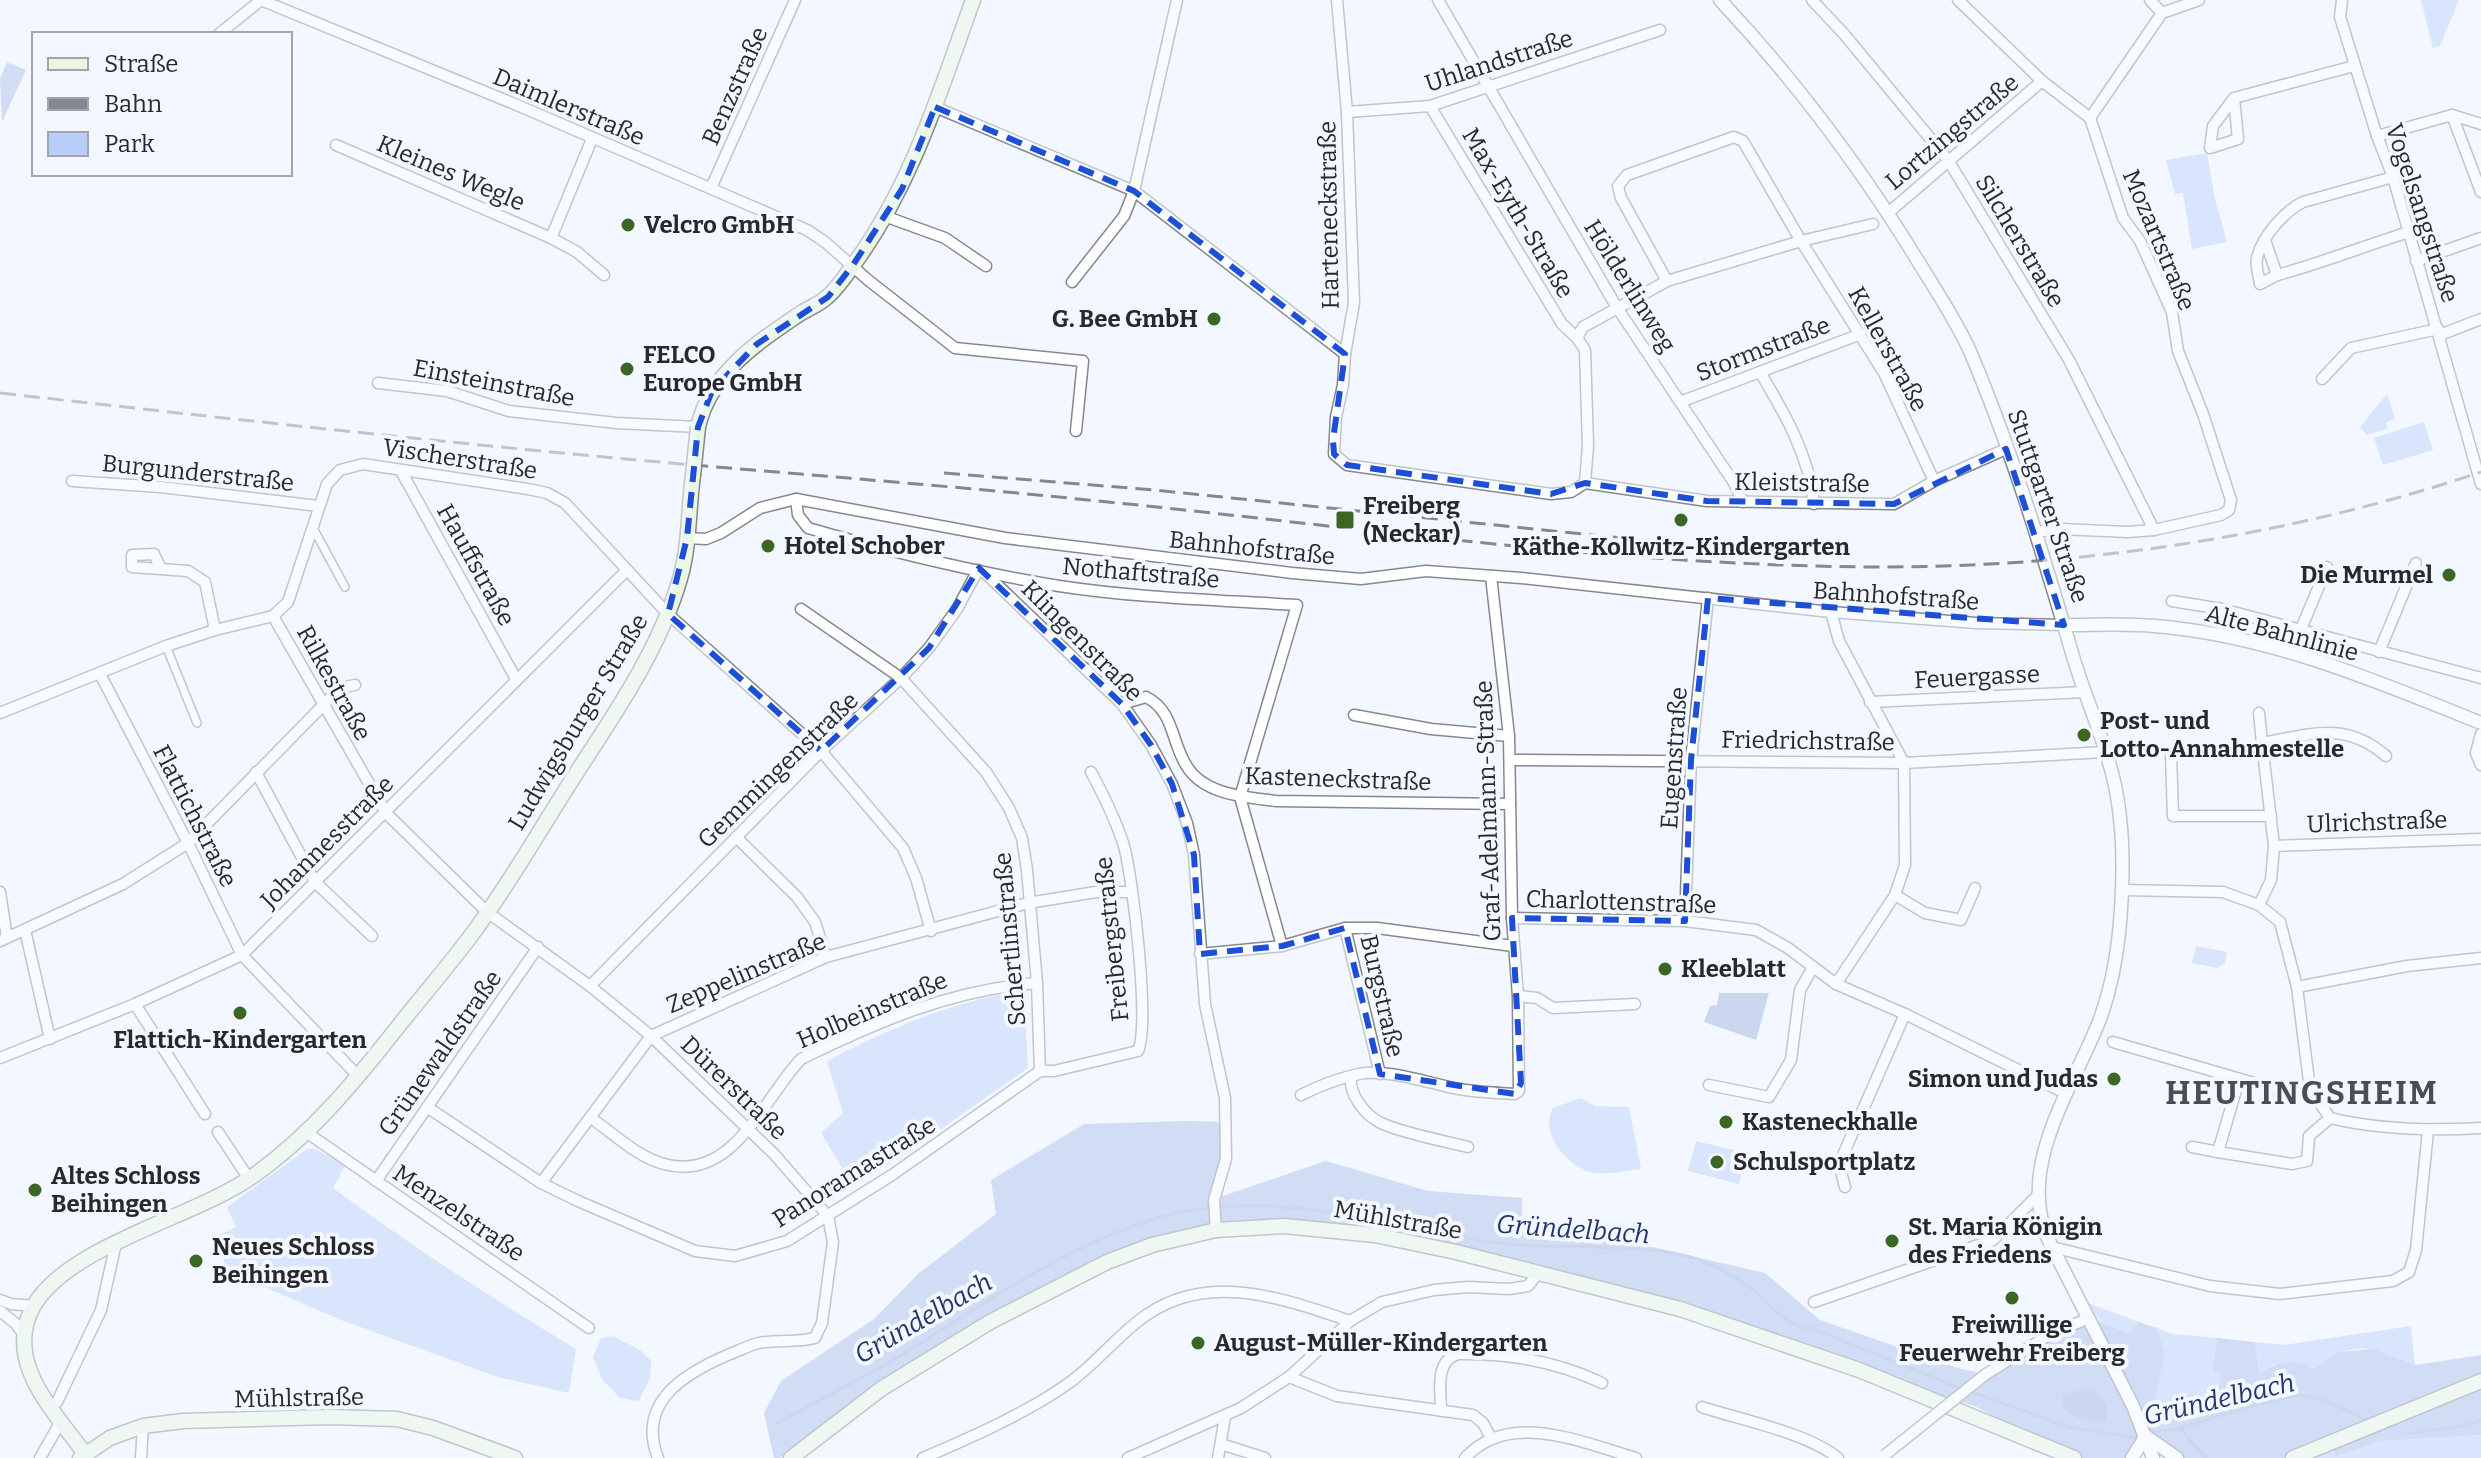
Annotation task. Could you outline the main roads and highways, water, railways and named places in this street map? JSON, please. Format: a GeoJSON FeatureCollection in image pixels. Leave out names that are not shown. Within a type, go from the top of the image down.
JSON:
{"type":"FeatureCollection","features":[{"type":"Feature","properties":{"kind":"main road","name":"Ludwigsburger Straße"},"geometry":{"type":"LineString","coordinates":[[82,1456],[40,1394],[33,1377],[26,1358],[28,1320],[53,1283],[74,1266],[116,1243],[211,1202],[249,1179],[306,1132],[358,1076],[487,912],[617,708],[649,655],[668,614],[680,580],[687,538],[698,427],[702,410],[712,391],[728,370],[757,344],[828,297],[887,217],[902,189],[935,107],[973,0]]}},
{"type":"Feature","properties":{"kind":"main road","name":"Mühlstraße"},"geometry":{"type":"LineString","coordinates":[[791,1458],[881,1389],[1051,1288],[1107,1262],[1216,1225],[1284,1226],[1375,1235],[1539,1272],[1680,1309],[1859,1370],[2074,1458]]}},
{"type":"Feature","properties":{"kind":"main road"},"geometry":{"type":"LineString","coordinates":[[2293,1458],[2481,1381]]}},
{"type":"Feature","properties":{"kind":"main road","name":"Mühlstraße"},"geometry":{"type":"LineString","coordinates":[[82,1456],[110,1438],[143,1426],[183,1421],[296,1418],[397,1419],[433,1428],[515,1458]]}},
{"type":"Feature","properties":{"kind":"waterway","name":"Gründelbach"},"geometry":{"type":"LineString","coordinates":[[775,1424],[872,1372],[995,1296],[1090,1244],[1158,1218],[1228,1206],[1298,1208],[1498,1243],[1625,1248],[1688,1256],[1736,1278],[1793,1323],[1962,1389]]}},
{"type":"Feature","properties":{"kind":"waterway","name":"Gründelbach"},"geometry":{"type":"LineString","coordinates":[[1969,1391],[2068,1427],[2132,1437],[2142,1435]]}},
{"type":"Feature","properties":{"kind":"waterway","name":"Gründelbach"},"geometry":{"type":"LineString","coordinates":[[2149,1433],[2180,1428],[2299,1395],[2325,1400],[2368,1421]]}},
{"type":"Feature","properties":{"kind":"waterway","name":"Gründelbach"},"geometry":{"type":"LineString","coordinates":[[2412,1433],[2481,1421]]}},
{"type":"Feature","properties":{"kind":"waterway"},"geometry":{"type":"LineString","coordinates":[[2180,1428],[2206,1458]]}},
{"type":"Feature","properties":{"kind":"railway"},"geometry":{"type":"LineString","coordinates":[[0,393],[492,446],[1188,510],[1587,553],[1788,565],[1888,567],[2039,561],[2189,543],[2336,514],[2481,472]]}},
{"type":"Feature","properties":{"kind":"railway"},"geometry":{"type":"LineString","coordinates":[[944,473],[1154,490],[1690,545],[1808,554]]}},
{"type":"Feature","properties":{"kind":"place","name":"Velcro GmbH"},"geometry":{"type":"Point","coordinates":[628,225]}},
{"type":"Feature","properties":{"kind":"place","name":"G. Bee GmbH"},"geometry":{"type":"Point","coordinates":[1214,319]}},
{"type":"Feature","properties":{"kind":"place","name":"FELCO Europe GmbH"},"geometry":{"type":"Point","coordinates":[627,369]}},
{"type":"Feature","properties":{"kind":"place","name":"Freiberg (Neckar)"},"geometry":{"type":"Point","coordinates":[1345,520]}},
{"type":"Feature","properties":{"kind":"place","name":"Käthe-Kollwitz-Kindergarten"},"geometry":{"type":"Point","coordinates":[1681,520]}},
{"type":"Feature","properties":{"kind":"place","name":"Hotel Schober"},"geometry":{"type":"Point","coordinates":[768,546]}},
{"type":"Feature","properties":{"kind":"place","name":"Die Murmel"},"geometry":{"type":"Point","coordinates":[2449,575]}},
{"type":"Feature","properties":{"kind":"place","name":"Post- und Lotto-Annahmestelle"},"geometry":{"type":"Point","coordinates":[2084,735]}},
{"type":"Feature","properties":{"kind":"place","name":"Kleeblatt"},"geometry":{"type":"Point","coordinates":[1665,969]}},
{"type":"Feature","properties":{"kind":"place","name":"Flattich-Kindergarten"},"geometry":{"type":"Point","coordinates":[240,1013]}},
{"type":"Feature","properties":{"kind":"place","name":"Simon und Judas"},"geometry":{"type":"Point","coordinates":[2114,1079]}},
{"type":"Feature","properties":{"kind":"place","name":"Kasteneckhalle"},"geometry":{"type":"Point","coordinates":[1726,1122]}},
{"type":"Feature","properties":{"kind":"place","name":"Schulsportplatz"},"geometry":{"type":"Point","coordinates":[1717,1162]}},
{"type":"Feature","properties":{"kind":"place","name":"Altes Schloss Beihingen"},"geometry":{"type":"Point","coordinates":[35,1190]}},
{"type":"Feature","properties":{"kind":"place","name":"St. Maria Königin des Friedens"},"geometry":{"type":"Point","coordinates":[1892,1241]}},
{"type":"Feature","properties":{"kind":"place","name":"Neues Schloss Beihingen"},"geometry":{"type":"Point","coordinates":[196,1261]}},
{"type":"Feature","properties":{"kind":"place","name":"Freiwillige Feuerwehr Freiberg"},"geometry":{"type":"Point","coordinates":[2012,1298]}},
{"type":"Feature","properties":{"kind":"place","name":"August-Müller-Kindergarten"},"geometry":{"type":"Point","coordinates":[1198,1343]}},
{"type":"Feature","properties":{"kind":"district","name":"HEUTINGSHEIM"},"geometry":{"type":"Point","coordinates":[2302,1093]}}]}
